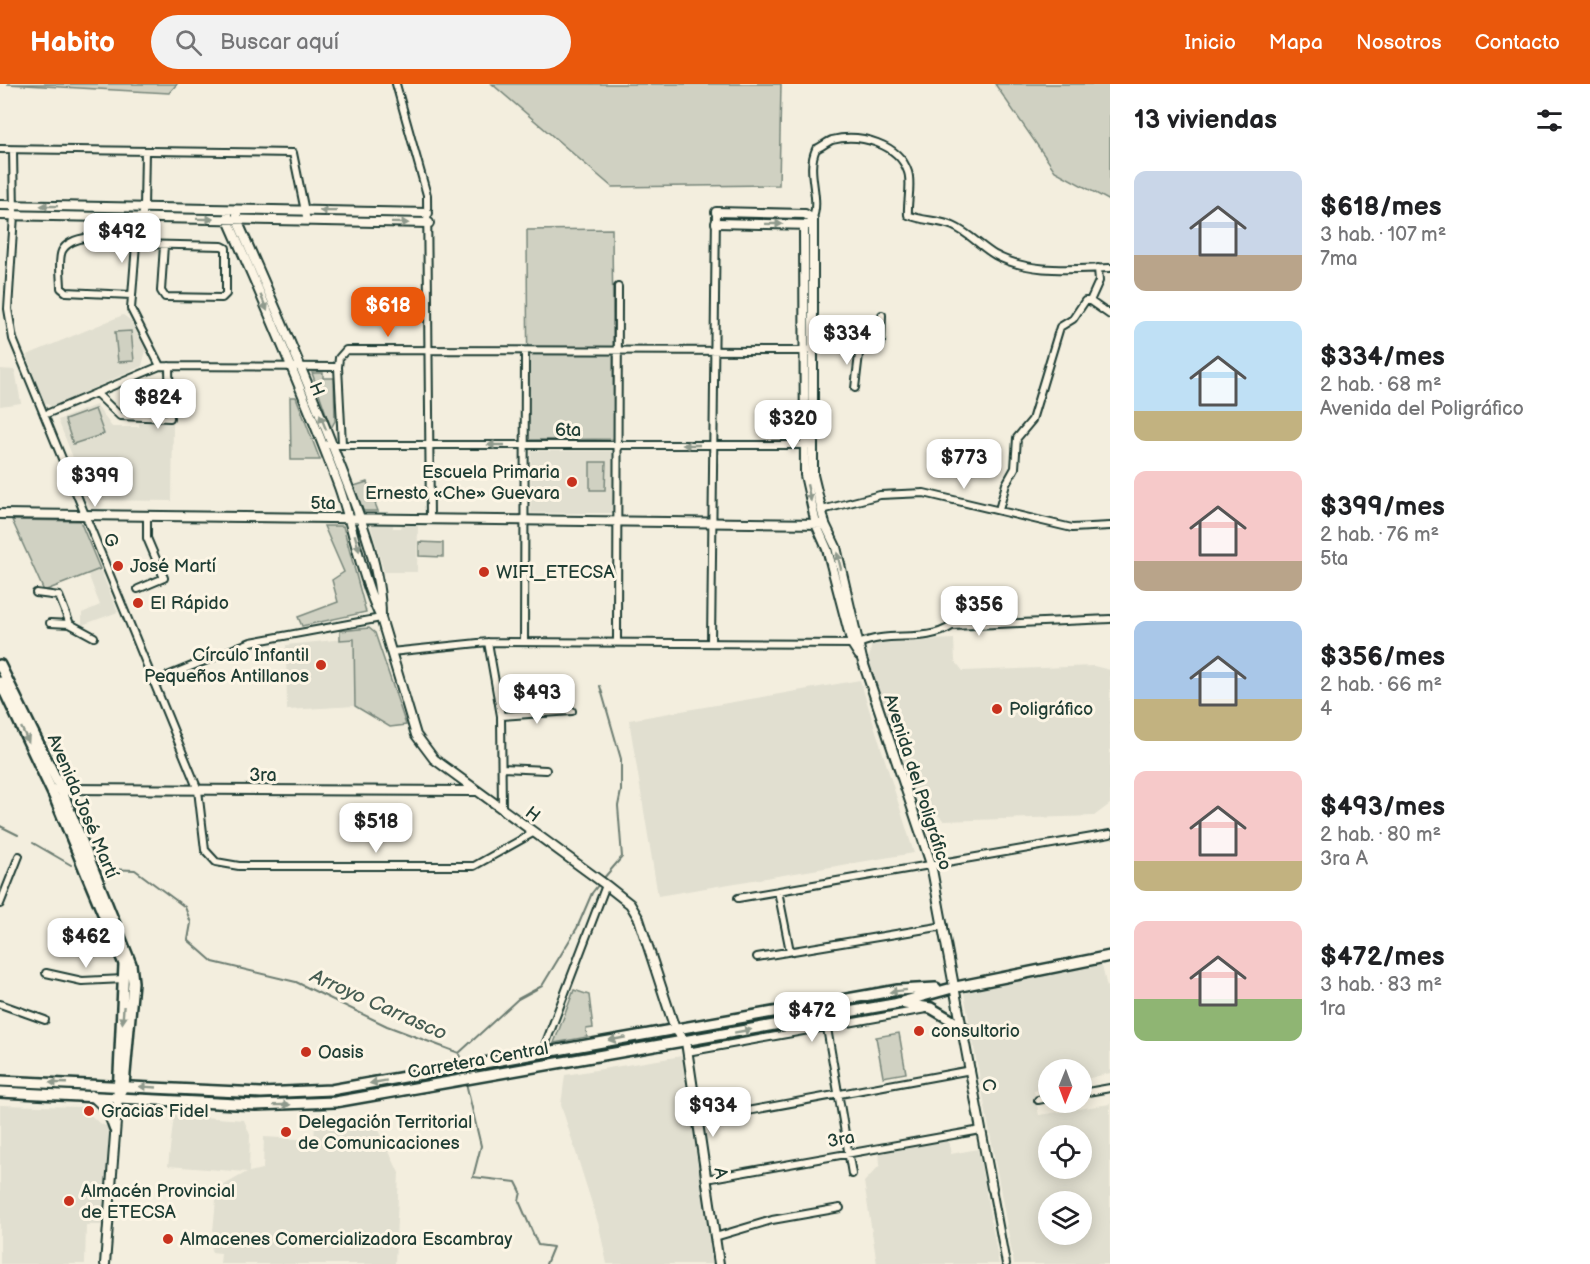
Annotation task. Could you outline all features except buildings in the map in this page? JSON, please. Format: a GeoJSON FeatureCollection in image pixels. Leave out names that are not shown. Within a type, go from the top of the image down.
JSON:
{"type":"FeatureCollection","features":[{"type":"Feature","properties":{"kind":"main road","name":"Avenida José Martí"},"geometry":{"type":"LineString","coordinates":[[0,665],[131,964],[133,982],[118,1096]]}},
{"type":"Feature","properties":{"kind":"main road","name":"Avenida José Martí"},"geometry":{"type":"LineString","coordinates":[[0,682],[56,789],[124,964],[120,1085]]}},
{"type":"Feature","properties":{"kind":"main road","name":"Carretera Central"},"geometry":{"type":"LineString","coordinates":[[0,1092],[118,1096],[256,1105],[335,1102],[474,1077],[687,1047],[894,1004],[956,987],[1110,956]]}},
{"type":"Feature","properties":{"kind":"main road","name":"Carretera Central"},"geometry":{"type":"LineString","coordinates":[[0,1081],[261,1093],[332,1090],[898,990],[956,987]]}},
{"type":"Feature","properties":{"kind":"main road"},"geometry":{"type":"LineString","coordinates":[[894,1004],[915,1004],[932,1008],[963,1027]]}},
{"type":"Feature","properties":{"kind":"main road"},"geometry":{"type":"LineString","coordinates":[[256,1105],[261,1093]]}},
{"type":"Feature","properties":{"kind":"street"},"geometry":{"type":"LineString","coordinates":[[396,84],[427,195],[429,213],[430,519]]}},
{"type":"Feature","properties":{"kind":"street"},"geometry":{"type":"LineString","coordinates":[[810,223],[815,201],[810,169],[816,149],[832,140],[860,140],[884,146],[902,157],[909,176],[908,215],[922,221],[949,224],[969,234],[995,255],[1016,263],[1047,270],[1110,267]]}},
{"type":"Feature","properties":{"kind":"street"},"geometry":{"type":"LineString","coordinates":[[0,149],[293,153],[307,221]]}},
{"type":"Feature","properties":{"kind":"street","name":"G"},"geometry":{"type":"LineString","coordinates":[[13,150],[14,215],[9,325],[84,515],[198,790],[205,850],[216,862],[239,866],[474,866],[533,833]]}},
{"type":"Feature","properties":{"kind":"street"},"geometry":{"type":"LineString","coordinates":[[145,151],[144,208],[137,241],[131,309],[160,366]]}},
{"type":"Feature","properties":{"kind":"street"},"geometry":{"type":"LineString","coordinates":[[0,205],[429,213]]}},
{"type":"Feature","properties":{"kind":"street","name":"H"},"geometry":{"type":"LineString","coordinates":[[233,210],[233,220],[350,518],[372,601],[381,618],[416,735],[434,759],[630,904],[639,919],[675,1029]]}},
{"type":"Feature","properties":{"kind":"street"},"geometry":{"type":"LineString","coordinates":[[711,643],[716,212],[805,214],[810,223]]}},
{"type":"Feature","properties":{"kind":"street"},"geometry":{"type":"LineString","coordinates":[[0,215],[429,223]]}},
{"type":"Feature","properties":{"kind":"street","name":"H"},"geometry":{"type":"LineString","coordinates":[[233,220],[302,367],[360,518],[381,598],[381,618]]}},
{"type":"Feature","properties":{"kind":"street"},"geometry":{"type":"LineString","coordinates":[[716,223],[810,223]]}},
{"type":"Feature","properties":{"kind":"street","name":"Avenida del Poligráfico"},"geometry":{"type":"LineString","coordinates":[[810,223],[809,445],[813,475],[825,524],[836,547],[856,644]]}},
{"type":"Feature","properties":{"kind":"street"},"geometry":{"type":"LineString","coordinates":[[132,295],[66,292],[61,288],[61,252],[68,244],[90,236],[164,245],[222,246],[226,248],[226,294],[222,298],[165,297],[161,291],[164,245]]}},
{"type":"Feature","properties":{"kind":"street"},"geometry":{"type":"LineString","coordinates":[[1090,301],[1099,281],[1098,268]]}},
{"type":"Feature","properties":{"kind":"street"},"geometry":{"type":"LineString","coordinates":[[617,642],[618,287]]}},
{"type":"Feature","properties":{"kind":"street"},"geometry":{"type":"LineString","coordinates":[[999,510],[1006,484],[1015,468],[1017,438],[1032,420],[1060,327],[1072,319],[1085,301],[1090,301],[1110,315]]}},
{"type":"Feature","properties":{"kind":"street"},"geometry":{"type":"LineString","coordinates":[[342,444],[338,367],[339,358],[346,350],[809,350],[881,344],[882,315]]}},
{"type":"Feature","properties":{"kind":"street"},"geometry":{"type":"LineString","coordinates":[[855,388],[860,346]]}},
{"type":"Feature","properties":{"kind":"street"},"geometry":{"type":"LineString","coordinates":[[524,642],[525,351]]}},
{"type":"Feature","properties":{"kind":"street"},"geometry":{"type":"LineString","coordinates":[[44,415],[160,366],[338,367]]}},
{"type":"Feature","properties":{"kind":"street"},"geometry":{"type":"LineString","coordinates":[[96,393],[120,416],[170,418],[169,366]]}},
{"type":"Feature","properties":{"kind":"street","name":"6ta"},"geometry":{"type":"LineString","coordinates":[[323,445],[809,445]]}},
{"type":"Feature","properties":{"kind":"street","name":"Avenida del Poligráfico"},"geometry":{"type":"LineString","coordinates":[[809,445],[804,474],[816,524],[827,549],[856,644],[932,864],[956,987]]}},
{"type":"Feature","properties":{"kind":"street"},"geometry":{"type":"LineString","coordinates":[[822,510],[880,495],[924,493],[1072,528],[1110,526]]}},
{"type":"Feature","properties":{"kind":"street","name":"5ta"},"geometry":{"type":"LineString","coordinates":[[0,514],[825,524]]}},
{"type":"Feature","properties":{"kind":"street"},"geometry":{"type":"LineString","coordinates":[[138,589],[164,578],[147,538],[147,516]]}},
{"type":"Feature","properties":{"kind":"street"},"geometry":{"type":"LineString","coordinates":[[36,593],[59,596],[70,624]]}},
{"type":"Feature","properties":{"kind":"street"},"geometry":{"type":"LineString","coordinates":[[153,682],[251,642],[381,618]]}},
{"type":"Feature","properties":{"kind":"street"},"geometry":{"type":"LineString","coordinates":[[391,652],[488,642],[856,644],[870,639],[938,634],[952,626],[1110,619]]}},
{"type":"Feature","properties":{"kind":"street"},"geometry":{"type":"LineString","coordinates":[[50,623],[70,624],[94,637]]}},
{"type":"Feature","properties":{"kind":"street"},"geometry":{"type":"LineString","coordinates":[[488,642],[501,716],[502,808]]}},
{"type":"Feature","properties":{"kind":"street"},"geometry":{"type":"LineString","coordinates":[[501,716],[572,711]]}},
{"type":"Feature","properties":{"kind":"street"},"geometry":{"type":"LineString","coordinates":[[502,768],[546,770]]}},
{"type":"Feature","properties":{"kind":"street","name":"3ra"},"geometry":{"type":"LineString","coordinates":[[56,789],[475,791]]}},
{"type":"Feature","properties":{"kind":"street"},"geometry":{"type":"LineString","coordinates":[[738,898],[1110,834]]}},
{"type":"Feature","properties":{"kind":"street"},"geometry":{"type":"LineString","coordinates":[[0,903],[19,856]]}},
{"type":"Feature","properties":{"kind":"street"},"geometry":{"type":"LineString","coordinates":[[542,1053],[606,885]]}},
{"type":"Feature","properties":{"kind":"street"},"geometry":{"type":"LineString","coordinates":[[778,891],[790,951]]}},
{"type":"Feature","properties":{"kind":"street"},"geometry":{"type":"LineString","coordinates":[[757,957],[944,926]]}},
{"type":"Feature","properties":{"kind":"street"},"geometry":{"type":"LineString","coordinates":[[46,973],[82,981],[125,979]]}},
{"type":"Feature","properties":{"kind":"street","name":"C"},"geometry":{"type":"LineString","coordinates":[[956,987],[992,1188]]}},
{"type":"Feature","properties":{"kind":"street"},"geometry":{"type":"LineString","coordinates":[[0,1004],[45,1020]]}},
{"type":"Feature","properties":{"kind":"street"},"geometry":{"type":"LineString","coordinates":[[675,1029],[687,1047],[826,1028],[932,1008]]}},
{"type":"Feature","properties":{"kind":"street"},"geometry":{"type":"LineString","coordinates":[[826,1028],[852,1174]]}},
{"type":"Feature","properties":{"kind":"street","name":"A"},"geometry":{"type":"LineString","coordinates":[[687,1047],[719,1264]]}},
{"type":"Feature","properties":{"kind":"street"},"geometry":{"type":"LineString","coordinates":[[698,1120],[971,1070]]}},
{"type":"Feature","properties":{"kind":"street"},"geometry":{"type":"LineString","coordinates":[[1092,1091],[1110,1088]]}},
{"type":"Feature","properties":{"kind":"street"},"geometry":{"type":"LineString","coordinates":[[89,1095],[107,1110],[115,1133]]}},
{"type":"Feature","properties":{"kind":"street"},"geometry":{"type":"LineString","coordinates":[[105,1264],[118,1096]]}},
{"type":"Feature","properties":{"kind":"street","name":"3ra"},"geometry":{"type":"LineString","coordinates":[[706,1179],[981,1130]]}},
{"type":"Feature","properties":{"kind":"street"},"geometry":{"type":"LineString","coordinates":[[992,1188],[1006,1264]]}},
{"type":"Feature","properties":{"kind":"street"},"geometry":{"type":"LineString","coordinates":[[715,1237],[772,1220],[840,1208]]}},
{"type":"Feature","properties":{"kind":"shaded area"},"geometry":{"type":"Polygon","coordinates":[[[7,84],[177,84],[169,93],[7,84]]]}},
{"type":"Feature","properties":{"kind":"shaded area"},"geometry":{"type":"Polygon","coordinates":[[[492,84],[781,84],[779,185],[612,187],[492,84]]]}},
{"type":"Feature","properties":{"kind":"shaded area"},"geometry":{"type":"Polygon","coordinates":[[[995,84],[1110,84],[1110,201],[1055,171],[995,84]]]}},
{"type":"Feature","properties":{"kind":"shaded area"},"geometry":{"type":"Polygon","coordinates":[[[612,229],[614,439],[528,440],[527,230],[612,229]]]}},
{"type":"Feature","properties":{"kind":"shaded area"},"geometry":{"type":"Polygon","coordinates":[[[123,315],[130,320],[146,350],[142,366],[52,407],[42,401],[27,355],[123,315]]]}},
{"type":"Feature","properties":{"kind":"shaded area"},"geometry":{"type":"Polygon","coordinates":[[[131,331],[134,361],[118,362],[115,332],[131,331]]]}},
{"type":"Feature","properties":{"kind":"shaded area"},"geometry":{"type":"Polygon","coordinates":[[[0,369],[15,370],[21,403],[0,406],[0,369]]]}},
{"type":"Feature","properties":{"kind":"shaded area"},"geometry":{"type":"Polygon","coordinates":[[[312,373],[323,373],[323,378],[334,378],[335,421],[331,428],[312,373]]]}},
{"type":"Feature","properties":{"kind":"shaded area"},"geometry":{"type":"Polygon","coordinates":[[[290,397],[296,397],[320,460],[291,460],[290,397]]]}},
{"type":"Feature","properties":{"kind":"shaded area"},"geometry":{"type":"Polygon","coordinates":[[[96,405],[112,427],[139,427],[139,423],[173,423],[172,501],[90,500],[58,420],[96,405]]]}},
{"type":"Feature","properties":{"kind":"shaded area"},"geometry":{"type":"Polygon","coordinates":[[[95,409],[104,434],[73,444],[65,420],[95,409]]]}},
{"type":"Feature","properties":{"kind":"shaded area","name":"Escuela Primaria Ernesto «Che» Guevara"},"geometry":{"type":"Polygon","coordinates":[[[531,451],[613,451],[613,513],[531,513],[531,451]]]}},
{"type":"Feature","properties":{"kind":"shaded area"},"geometry":{"type":"Polygon","coordinates":[[[590,462],[606,462],[605,490],[590,490],[590,462]]]}},
{"type":"Feature","properties":{"kind":"shaded area"},"geometry":{"type":"Polygon","coordinates":[[[367,482],[378,511],[363,511],[354,486],[367,482]]]}},
{"type":"Feature","properties":{"kind":"shaded area"},"geometry":{"type":"Polygon","coordinates":[[[12,520],[80,521],[100,569],[44,591],[12,520]]]}},
{"type":"Feature","properties":{"kind":"shaded area"},"geometry":{"type":"Polygon","coordinates":[[[373,523],[393,523],[393,528],[401,528],[403,523],[418,523],[417,572],[384,572],[371,527],[373,523]]]}},
{"type":"Feature","properties":{"kind":"shaded area"},"geometry":{"type":"Polygon","coordinates":[[[324,526],[343,526],[366,612],[302,626],[298,617],[338,602],[332,580],[344,572],[324,526]]]}},
{"type":"Feature","properties":{"kind":"shaded area"},"geometry":{"type":"Polygon","coordinates":[[[419,542],[443,543],[443,557],[419,556],[419,542]]]}},
{"type":"Feature","properties":{"kind":"shaded area"},"geometry":{"type":"Polygon","coordinates":[[[100,569],[118,612],[82,625],[82,613],[100,605],[88,574],[100,569]]]}},
{"type":"Feature","properties":{"kind":"shaded area"},"geometry":{"type":"Polygon","coordinates":[[[369,628],[375,633],[406,725],[390,727],[355,706],[354,639],[340,640],[340,631],[369,628]]]}},
{"type":"Feature","properties":{"kind":"shaded area","name":"Círculo Infantil Pequeños Antillanos"},"geometry":{"type":"Polygon","coordinates":[[[354,638],[355,706],[287,710],[286,645],[354,638]]]}},
{"type":"Feature","properties":{"kind":"shaded area","name":"Poligráfico"},"geometry":{"type":"Polygon","coordinates":[[[954,639],[955,661],[963,671],[1094,666],[1110,670],[1110,804],[1094,816],[944,821],[917,794],[913,794],[868,662],[872,643],[954,639]]]}},
{"type":"Feature","properties":{"kind":"shaded area"},"geometry":{"type":"Polygon","coordinates":[[[860,680],[914,853],[658,896],[629,720],[860,680]]]}},
{"type":"Feature","properties":{"kind":"shaded area"},"geometry":{"type":"Polygon","coordinates":[[[1101,962],[1110,1000],[1110,1073],[1092,1078],[1092,1059],[1038,1059],[1038,1090],[1034,1091],[1039,1115],[1092,1113],[1092,1107],[1110,1104],[1110,1264],[1014,1264],[964,993],[1101,962]]]}},
{"type":"Feature","properties":{"kind":"shaded area"},"geometry":{"type":"Polygon","coordinates":[[[574,990],[589,995],[593,1028],[586,1029],[587,1037],[554,1043],[574,990]]]}},
{"type":"Feature","properties":{"kind":"shaded area"},"geometry":{"type":"Polygon","coordinates":[[[899,1033],[906,1073],[883,1077],[876,1037],[899,1033]]]}},
{"type":"Feature","properties":{"kind":"shaded area"},"geometry":{"type":"Polygon","coordinates":[[[682,1056],[714,1264],[607,1264],[599,1226],[561,1105],[565,1075],[682,1056]]]}},
{"type":"Feature","properties":{"kind":"shaded area"},"geometry":{"type":"Polygon","coordinates":[[[0,1105],[82,1107],[99,1123],[108,1127],[112,1133],[104,1225],[86,1225],[85,1264],[0,1264],[0,1105]]]}},
{"type":"Feature","properties":{"kind":"shaded area"},"geometry":{"type":"Polygon","coordinates":[[[174,1115],[244,1120],[250,1135],[249,1172],[263,1169],[264,1137],[314,1140],[315,1125],[378,1128],[399,1173],[395,1264],[220,1264],[221,1253],[211,1252],[217,1189],[247,1172],[168,1166],[174,1115]]]}},
{"type":"Feature","properties":{"kind":"shaded area"},"geometry":{"type":"Polygon","coordinates":[[[948,1140],[951,1154],[978,1149],[999,1264],[877,1264],[864,1182],[880,1165],[879,1151],[948,1140]]]}},
{"type":"Feature","properties":{"kind":"waterway"},"geometry":{"type":"LineString","coordinates":[[600,686],[621,759],[621,791],[618,806],[622,857],[603,879]]}},
{"type":"Feature","properties":{"kind":"waterway"},"geometry":{"type":"LineString","coordinates":[[0,826],[18,835]]}},
{"type":"Feature","properties":{"kind":"waterway"},"geometry":{"type":"LineString","coordinates":[[33,843],[71,865]]}},
{"type":"Feature","properties":{"kind":"waterway","name":"Arroyo Carrasco"},"geometry":{"type":"LineString","coordinates":[[106,869],[135,870],[185,907],[191,923],[188,940],[213,962],[296,982],[387,1026],[459,1053],[461,1063]]}},
{"type":"Feature","properties":{"kind":"waterway"},"geometry":{"type":"LineString","coordinates":[[459,1053],[518,999],[542,986],[577,928],[592,893],[599,884]]}},
{"type":"Feature","properties":{"kind":"waterway","name":"Arroyo Carrasco"},"geometry":{"type":"LineString","coordinates":[[466,1083],[481,1146],[473,1177],[516,1182],[521,1192],[519,1201],[538,1245],[553,1247],[546,1264]]}},
{"type":"Feature","properties":{"kind":"place","name":"Escuela Primaria Ernesto «Che» Guevara"},"geometry":{"type":"Point","coordinates":[572,482]}},
{"type":"Feature","properties":{"kind":"place","name":"José Martí"},"geometry":{"type":"Point","coordinates":[118,566]}},
{"type":"Feature","properties":{"kind":"place","name":"WIFI_ETECSA"},"geometry":{"type":"Point","coordinates":[484,572]}},
{"type":"Feature","properties":{"kind":"place","name":"El Rápido"},"geometry":{"type":"Point","coordinates":[138,603]}},
{"type":"Feature","properties":{"kind":"place","name":"Círculo Infantil Pequeños Antillanos"},"geometry":{"type":"Point","coordinates":[321,665]}},
{"type":"Feature","properties":{"kind":"place","name":"Poligráfico"},"geometry":{"type":"Point","coordinates":[997,709]}},
{"type":"Feature","properties":{"kind":"place","name":"consultorio"},"geometry":{"type":"Point","coordinates":[919,1031]}},
{"type":"Feature","properties":{"kind":"place","name":"Oasis"},"geometry":{"type":"Point","coordinates":[306,1052]}},
{"type":"Feature","properties":{"kind":"place","name":"Gracias Fidel"},"geometry":{"type":"Point","coordinates":[89,1111]}},
{"type":"Feature","properties":{"kind":"place","name":"Delegación Territorial de Comunicaciones"},"geometry":{"type":"Point","coordinates":[286,1132]}},
{"type":"Feature","properties":{"kind":"place","name":"Almacén Provincial de ETECSA"},"geometry":{"type":"Point","coordinates":[69,1201]}},
{"type":"Feature","properties":{"kind":"place","name":"Almacenes Comercializadora Escambray"},"geometry":{"type":"Point","coordinates":[168,1239]}}]}
